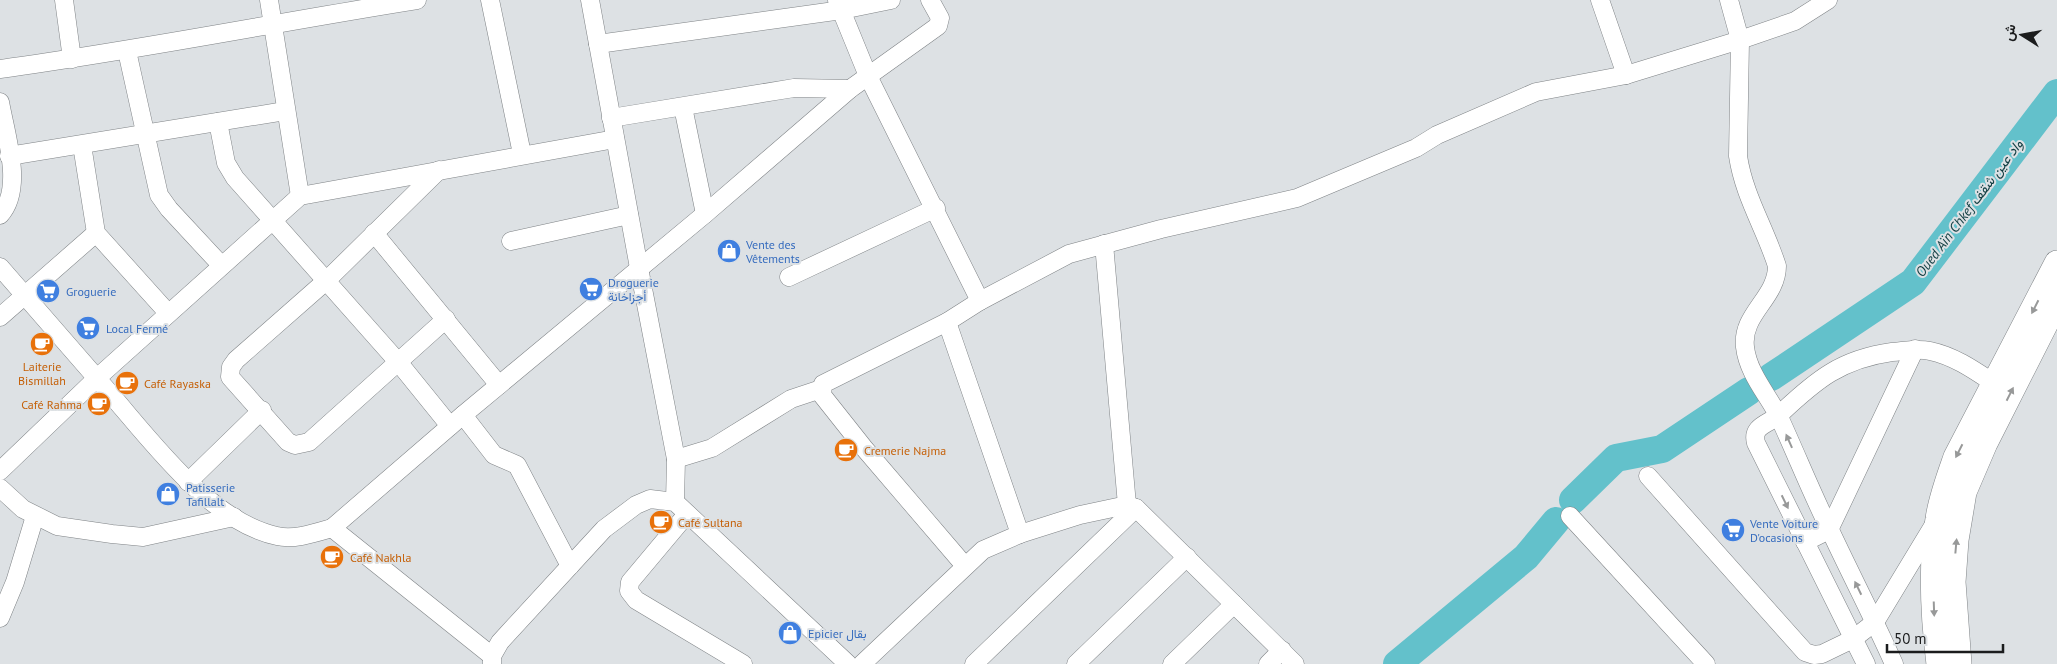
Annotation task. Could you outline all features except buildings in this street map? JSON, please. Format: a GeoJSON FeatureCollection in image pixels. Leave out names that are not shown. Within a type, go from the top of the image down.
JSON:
{"type":"FeatureCollection","features":[{"type":"Feature","properties":{"kind":"main road"},"geometry":{"type":"LineString","coordinates":[[1939,664],[1934,601],[1938,518],[1956,457],[2057,263]]}},
{"type":"Feature","properties":{"kind":"main road"},"geometry":{"type":"LineString","coordinates":[[1959,664],[1952,582],[1964,492],[1985,443],[2057,301]]}},
{"type":"Feature","properties":{"kind":"street"},"geometry":{"type":"LineString","coordinates":[[64,0],[72,59]]}},
{"type":"Feature","properties":{"kind":"street"},"geometry":{"type":"LineString","coordinates":[[269,0],[285,111],[300,196]]}},
{"type":"Feature","properties":{"kind":"street"},"geometry":{"type":"LineString","coordinates":[[0,68],[127,51],[273,23],[417,0]]}},
{"type":"Feature","properties":{"kind":"street"},"geometry":{"type":"LineString","coordinates":[[490,0],[522,154]]}},
{"type":"Feature","properties":{"kind":"street"},"geometry":{"type":"LineString","coordinates":[[590,0],[638,268],[676,459],[681,508],[630,582],[629,591],[636,600],[743,664]]}},
{"type":"Feature","properties":{"kind":"street"},"geometry":{"type":"LineString","coordinates":[[598,44],[839,5],[891,0]]}},
{"type":"Feature","properties":{"kind":"street"},"geometry":{"type":"LineString","coordinates":[[0,267],[188,482],[234,517],[258,530],[278,537],[311,534],[332,528],[457,420],[704,214],[850,89],[938,26],[940,18],[930,0]]}},
{"type":"Feature","properties":{"kind":"street"},"geometry":{"type":"LineString","coordinates":[[1600,0],[1626,75]]}},
{"type":"Feature","properties":{"kind":"street"},"geometry":{"type":"LineString","coordinates":[[1729,0],[1740,40],[1738,156],[1741,175],[1748,198],[1777,266],[1777,278],[1773,288],[1748,322],[1745,332],[1745,349],[1754,373],[1778,416],[1829,530],[1894,664]]}},
{"type":"Feature","properties":{"kind":"street"},"geometry":{"type":"LineString","coordinates":[[965,566],[864,448],[822,395],[821,389],[823,384],[947,322],[980,301],[1069,254],[1297,198],[1357,174],[1536,92],[1626,75],[1740,40],[1795,22],[1828,0]]}},
{"type":"Feature","properties":{"kind":"street"},"geometry":{"type":"LineString","coordinates":[[839,5],[868,76],[936,208],[980,301]]}},
{"type":"Feature","properties":{"kind":"street"},"geometry":{"type":"LineString","coordinates":[[127,51],[147,134],[159,195],[169,209],[221,265]]}},
{"type":"Feature","properties":{"kind":"street"},"geometry":{"type":"LineString","coordinates":[[611,118],[794,88],[850,89]]}},
{"type":"Feature","properties":{"kind":"street"},"geometry":{"type":"LineString","coordinates":[[0,102],[13,176],[13,192],[9,206],[0,215]]}},
{"type":"Feature","properties":{"kind":"street"},"geometry":{"type":"LineString","coordinates":[[683,107],[704,214]]}},
{"type":"Feature","properties":{"kind":"street"},"geometry":{"type":"LineString","coordinates":[[9,156],[285,111]]}},
{"type":"Feature","properties":{"kind":"street"},"geometry":{"type":"LineString","coordinates":[[218,122],[226,163],[235,178],[399,363],[494,455],[517,465],[570,566]]}},
{"type":"Feature","properties":{"kind":"street"},"geometry":{"type":"LineString","coordinates":[[0,471],[97,378],[300,196],[522,154],[615,139]]}},
{"type":"Feature","properties":{"kind":"street"},"geometry":{"type":"LineString","coordinates":[[82,145],[96,233],[168,313]]}},
{"type":"Feature","properties":{"kind":"street"},"geometry":{"type":"LineString","coordinates":[[439,170],[327,280],[236,360],[231,367],[230,377],[262,410],[288,442],[295,444],[309,442],[399,363],[446,318]]}},
{"type":"Feature","properties":{"kind":"street"},"geometry":{"type":"LineString","coordinates":[[789,277],[936,208]]}},
{"type":"Feature","properties":{"kind":"street"},"geometry":{"type":"LineString","coordinates":[[511,241],[629,215]]}},
{"type":"Feature","properties":{"kind":"street"},"geometry":{"type":"LineString","coordinates":[[0,316],[96,233]]}},
{"type":"Feature","properties":{"kind":"street"},"geometry":{"type":"LineString","coordinates":[[374,233],[446,318],[499,385]]}},
{"type":"Feature","properties":{"kind":"street"},"geometry":{"type":"LineString","coordinates":[[1104,244],[1132,507],[1187,556],[1295,664]]}},
{"type":"Feature","properties":{"kind":"street"},"geometry":{"type":"LineString","coordinates":[[947,322],[1020,534]]}},
{"type":"Feature","properties":{"kind":"street"},"geometry":{"type":"LineString","coordinates":[[1805,542],[1829,530],[1915,349]]}},
{"type":"Feature","properties":{"kind":"street"},"geometry":{"type":"LineString","coordinates":[[1866,664],[1754,436],[1757,430],[1778,416],[1801,393],[1828,373],[1866,356],[1915,349],[1931,351],[1960,361],[1994,384]]}},
{"type":"Feature","properties":{"kind":"street"},"geometry":{"type":"LineString","coordinates":[[676,459],[712,448],[792,399],[821,389]]}},
{"type":"Feature","properties":{"kind":"street"},"geometry":{"type":"LineString","coordinates":[[188,482],[262,410]]}},
{"type":"Feature","properties":{"kind":"street"},"geometry":{"type":"LineString","coordinates":[[1648,476],[1805,652],[1814,655],[1822,654],[1853,639],[1875,622],[1938,518]]}},
{"type":"Feature","properties":{"kind":"street"},"geometry":{"type":"LineString","coordinates":[[0,488],[23,509],[56,526],[143,537],[234,517]]}},
{"type":"Feature","properties":{"kind":"street"},"geometry":{"type":"LineString","coordinates":[[332,528],[492,660],[503,638],[604,529],[636,505],[650,499],[681,508],[848,664]]}},
{"type":"Feature","properties":{"kind":"street"},"geometry":{"type":"LineString","coordinates":[[862,664],[983,550],[1020,534],[1080,515],[1132,507]]}},
{"type":"Feature","properties":{"kind":"street"},"geometry":{"type":"LineString","coordinates":[[974,664],[1132,507]]}},
{"type":"Feature","properties":{"kind":"street"},"geometry":{"type":"LineString","coordinates":[[0,618],[15,582],[35,516]]}},
{"type":"Feature","properties":{"kind":"street"},"geometry":{"type":"LineString","coordinates":[[1570,516],[1706,664]]}},
{"type":"Feature","properties":{"kind":"street"},"geometry":{"type":"LineString","coordinates":[[1076,664],[1187,556]]}},
{"type":"Feature","properties":{"kind":"street"},"geometry":{"type":"LineString","coordinates":[[1172,664],[1234,604]]}},
{"type":"Feature","properties":{"kind":"street"},"geometry":{"type":"LineString","coordinates":[[1268,664],[1282,650]]}},
{"type":"Feature","properties":{"kind":"waterway","name":"Oued Aïn Chkef واد عين شقف"},"geometry":{"type":"LineString","coordinates":[[1771,377],[1913,282],[2057,93]]}},
{"type":"Feature","properties":{"kind":"waterway","name":"Oued Aïn Chkef واد عين شقف"},"geometry":{"type":"LineString","coordinates":[[1573,500],[1616,458],[1662,449],[1749,391]]}},
{"type":"Feature","properties":{"kind":"waterway","name":"Oued Aïn Chkef واد عين شقف"},"geometry":{"type":"LineString","coordinates":[[1397,664],[1526,557],[1556,521]]}},
{"type":"Feature","properties":{"kind":"place","name":"Vente des Vêtements"},"geometry":{"type":"Point","coordinates":[729,251]}},
{"type":"Feature","properties":{"kind":"place","name":"Droguerie أجزاخانة"},"geometry":{"type":"Point","coordinates":[591,289]}},
{"type":"Feature","properties":{"kind":"place","name":"Groguerie"},"geometry":{"type":"Point","coordinates":[48,291]}},
{"type":"Feature","properties":{"kind":"place","name":"Local Fermé"},"geometry":{"type":"Point","coordinates":[88,328]}},
{"type":"Feature","properties":{"kind":"place","name":"Laiterie Bismillah"},"geometry":{"type":"Point","coordinates":[42,344]}},
{"type":"Feature","properties":{"kind":"place","name":"Café Rayaska"},"geometry":{"type":"Point","coordinates":[127,383]}},
{"type":"Feature","properties":{"kind":"place","name":"Café Rahma"},"geometry":{"type":"Point","coordinates":[99,404]}},
{"type":"Feature","properties":{"kind":"place","name":"Cremerie Najma"},"geometry":{"type":"Point","coordinates":[846,450]}},
{"type":"Feature","properties":{"kind":"place","name":"Patisserie Tafillalt"},"geometry":{"type":"Point","coordinates":[168,494]}},
{"type":"Feature","properties":{"kind":"place","name":"Café Sultana"},"geometry":{"type":"Point","coordinates":[661,522]}},
{"type":"Feature","properties":{"kind":"place","name":"Vente Voiture D'ocasions"},"geometry":{"type":"Point","coordinates":[1733,530]}},
{"type":"Feature","properties":{"kind":"place","name":"Café Nakhla"},"geometry":{"type":"Point","coordinates":[332,557]}},
{"type":"Feature","properties":{"kind":"place","name":"Epicier بقال"},"geometry":{"type":"Point","coordinates":[790,633]}}]}
